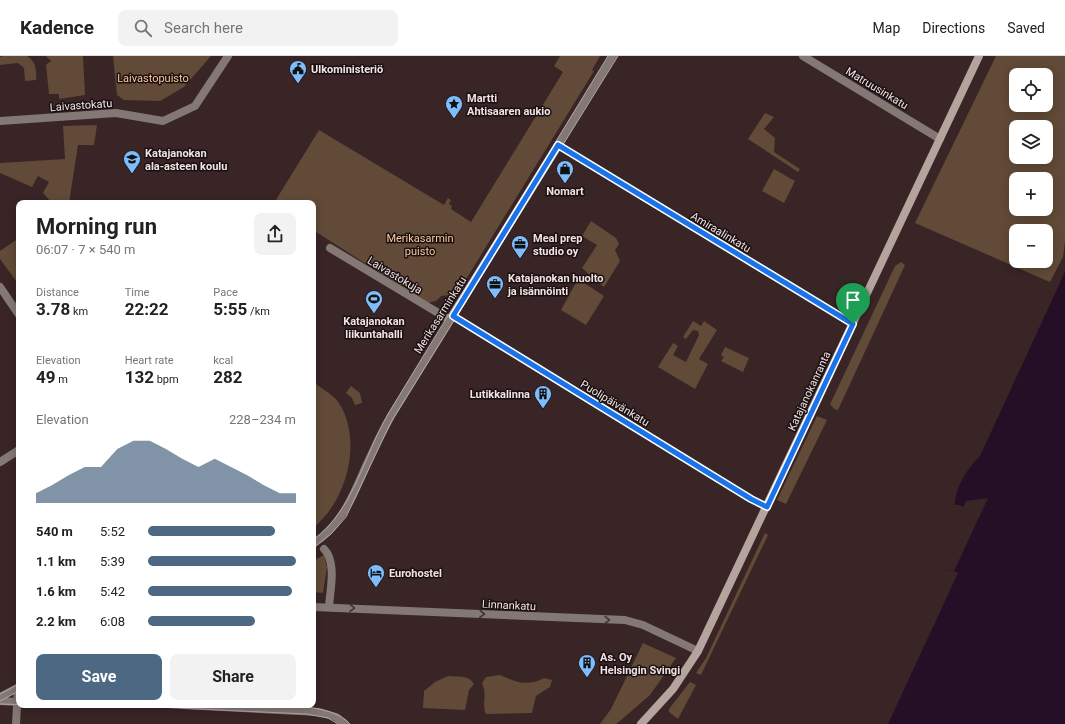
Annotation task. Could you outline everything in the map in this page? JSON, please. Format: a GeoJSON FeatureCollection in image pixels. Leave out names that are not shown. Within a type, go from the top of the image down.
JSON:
{"type":"FeatureCollection","features":[{"type":"Feature","properties":{"kind":"main road","name":"Katajanokanranta"},"geometry":{"type":"LineString","coordinates":[[641,724],[673,690],[698,651],[979,56]]}},
{"type":"Feature","properties":{"kind":"street","name":"Laivastokatu"},"geometry":{"type":"LineString","coordinates":[[0,121],[116,113],[163,121],[195,106],[228,56]]}},
{"type":"Feature","properties":{"kind":"street","name":"Merikasarminkatu"},"geometry":{"type":"LineString","coordinates":[[316,542],[329,532],[343,514],[385,427],[614,56]]}},
{"type":"Feature","properties":{"kind":"street","name":"Matruusinkatu"},"geometry":{"type":"LineString","coordinates":[[802,56],[940,139]]}},
{"type":"Feature","properties":{"kind":"street","name":"Amiraalinkatu"},"geometry":{"type":"LineString","coordinates":[[558,145],[853,324]]}},
{"type":"Feature","properties":{"kind":"street","name":"Laivastokuja"},"geometry":{"type":"LineString","coordinates":[[330,248],[451,318]]}},
{"type":"Feature","properties":{"kind":"street"},"geometry":{"type":"LineString","coordinates":[[0,286],[16,310]]}},
{"type":"Feature","properties":{"kind":"street","name":"Puolipäivänkatu"},"geometry":{"type":"LineString","coordinates":[[451,318],[751,499],[767,507]]}},
{"type":"Feature","properties":{"kind":"street"},"geometry":{"type":"LineString","coordinates":[[0,462],[16,452]]}},
{"type":"Feature","properties":{"kind":"street"},"geometry":{"type":"LineString","coordinates":[[324,549],[328,553],[331,564],[329,608]]}},
{"type":"Feature","properties":{"kind":"street","name":"Linnankatu"},"geometry":{"type":"LineString","coordinates":[[316,607],[625,620],[643,625],[698,651]]}},
{"type":"Feature","properties":{"kind":"street"},"geometry":{"type":"LineString","coordinates":[[0,697],[16,689]]}},
{"type":"Feature","properties":{"kind":"street"},"geometry":{"type":"LineString","coordinates":[[0,701],[16,702]]}},
{"type":"Feature","properties":{"kind":"street"},"geometry":{"type":"LineString","coordinates":[[16,724],[17,708]]}},
{"type":"Feature","properties":{"kind":"street"},"geometry":{"type":"LineString","coordinates":[[242,708],[320,712],[336,717],[345,724]]}},
{"type":"Feature","properties":{"kind":"green space"},"geometry":{"type":"Polygon","coordinates":[[[27,56],[35,66],[36,80],[25,81],[24,68],[18,63],[0,65],[0,57],[27,56]]]}},
{"type":"Feature","properties":{"kind":"green space"},"geometry":{"type":"Polygon","coordinates":[[[46,56],[83,56],[85,95],[59,99],[59,94],[49,94],[46,65],[51,61],[46,56]]]}},
{"type":"Feature","properties":{"kind":"green space","name":"Laivastopuisto"},"geometry":{"type":"Polygon","coordinates":[[[113,56],[211,56],[184,87],[160,101],[124,100],[117,95],[113,56]]]}},
{"type":"Feature","properties":{"kind":"green space","name":"Merikasarmin puisto"},"geometry":{"type":"Polygon","coordinates":[[[560,56],[600,56],[592,70],[594,71],[457,294],[441,296],[436,301],[427,303],[316,232],[316,200],[276,200],[319,130],[444,205],[448,198],[451,200],[449,204],[452,206],[451,209],[471,222],[563,72],[554,66],[560,56]]]}},
{"type":"Feature","properties":{"kind":"green space"},"geometry":{"type":"Polygon","coordinates":[[[996,56],[1065,56],[1065,241],[1063,257],[1050,282],[1018,268],[1053,268],[1053,224],[1009,224],[1009,264],[915,223],[996,56]]]}},
{"type":"Feature","properties":{"kind":"green space"},"geometry":{"type":"Polygon","coordinates":[[[765,113],[774,117],[764,129],[775,138],[774,152],[800,169],[798,172],[748,139],[765,113]]]}},
{"type":"Feature","properties":{"kind":"green space"},"geometry":{"type":"Polygon","coordinates":[[[97,125],[94,145],[78,145],[69,200],[49,200],[43,193],[49,182],[38,176],[32,187],[0,173],[0,163],[65,159],[63,126],[97,125]]]}},
{"type":"Feature","properties":{"kind":"green space"},"geometry":{"type":"Polygon","coordinates":[[[774,169],[795,181],[784,203],[762,191],[774,169]]]}},
{"type":"Feature","properties":{"kind":"green space"},"geometry":{"type":"Polygon","coordinates":[[[591,221],[616,238],[619,244],[615,250],[620,261],[604,287],[582,268],[597,245],[582,236],[591,221]]]}},
{"type":"Feature","properties":{"kind":"green space"},"geometry":{"type":"Polygon","coordinates":[[[16,240],[16,281],[0,259],[0,251],[16,240]]]}},
{"type":"Feature","properties":{"kind":"green space"},"geometry":{"type":"Polygon","coordinates":[[[901,262],[905,265],[838,410],[834,409],[830,404],[895,266],[901,262]]]}},
{"type":"Feature","properties":{"kind":"green space"},"geometry":{"type":"Polygon","coordinates":[[[578,279],[604,296],[586,325],[561,310],[578,279]]]}},
{"type":"Feature","properties":{"kind":"green space"},"geometry":{"type":"Polygon","coordinates":[[[693,321],[701,326],[704,321],[717,330],[699,359],[708,364],[695,389],[658,367],[673,343],[678,346],[673,355],[686,362],[699,335],[698,331],[693,330],[686,339],[683,337],[693,321]]]}},
{"type":"Feature","properties":{"kind":"green space"},"geometry":{"type":"Polygon","coordinates":[[[725,347],[749,358],[743,372],[721,361],[724,357],[721,355],[725,347]]]}},
{"type":"Feature","properties":{"kind":"green space"},"geometry":{"type":"Polygon","coordinates":[[[316,384],[331,394],[339,403],[346,418],[350,435],[348,470],[335,502],[325,516],[316,525],[316,384]]]}},
{"type":"Feature","properties":{"kind":"green space"},"geometry":{"type":"Polygon","coordinates":[[[351,386],[360,393],[362,403],[355,405],[352,398],[346,393],[351,386]]]}},
{"type":"Feature","properties":{"kind":"green space"},"geometry":{"type":"Polygon","coordinates":[[[817,416],[827,420],[786,504],[777,500],[817,416]]]}},
{"type":"Feature","properties":{"kind":"green space"},"geometry":{"type":"Polygon","coordinates":[[[765,533],[768,535],[701,675],[696,673],[706,658],[765,533]]]}},
{"type":"Feature","properties":{"kind":"green space"},"geometry":{"type":"Polygon","coordinates":[[[324,555],[327,567],[323,593],[316,592],[316,559],[324,555]]]}},
{"type":"Feature","properties":{"kind":"green space"},"geometry":{"type":"Polygon","coordinates":[[[643,643],[676,658],[650,695],[616,724],[600,724],[611,709],[643,643]]]}},
{"type":"Feature","properties":{"kind":"green space"},"geometry":{"type":"Polygon","coordinates":[[[500,675],[511,680],[527,683],[544,678],[552,680],[550,687],[536,696],[532,713],[486,714],[484,706],[484,688],[482,683],[486,677],[500,675]]]}},
{"type":"Feature","properties":{"kind":"green space"},"geometry":{"type":"Polygon","coordinates":[[[448,676],[466,678],[474,684],[469,690],[465,710],[423,708],[424,691],[435,682],[448,676]]]}},
{"type":"Feature","properties":{"kind":"green space"},"geometry":{"type":"Polygon","coordinates":[[[690,682],[696,685],[678,719],[669,712],[669,709],[690,682]]]}},
{"type":"Feature","properties":{"kind":"shaded area"},"geometry":{"type":"Polygon","coordinates":[[[1065,272],[1065,724],[888,724],[958,573],[949,569],[948,572],[944,570],[945,567],[938,564],[964,507],[955,505],[957,491],[963,478],[980,456],[1065,272]]]}},
{"type":"Feature","properties":{"kind":"pier"},"geometry":{"type":"Polygon","coordinates":[[[988,498],[954,571],[949,569],[948,572],[944,570],[945,567],[938,564],[966,501],[988,498]]]}},
{"type":"Feature","properties":{"kind":"tram line"},"geometry":{"type":"LineString","coordinates":[[316,537],[327,528],[348,498],[388,414],[608,56]]}},
{"type":"Feature","properties":{"kind":"tram line"},"geometry":{"type":"LineString","coordinates":[[316,546],[331,534],[346,517],[391,422],[618,56]]}},
{"type":"Feature","properties":{"kind":"tram line"},"geometry":{"type":"LineString","coordinates":[[0,694],[16,686]]}},
{"type":"Feature","properties":{"kind":"tram line"},"geometry":{"type":"LineString","coordinates":[[0,701],[16,693]]}},
{"type":"Feature","properties":{"kind":"tram line"},"geometry":{"type":"LineString","coordinates":[[0,704],[16,704]]}},
{"type":"Feature","properties":{"kind":"tram line"},"geometry":{"type":"LineString","coordinates":[[177,708],[306,714],[328,718],[338,724]]}},
{"type":"Feature","properties":{"kind":"tram line"},"geometry":{"type":"LineString","coordinates":[[310,708],[330,712],[341,717],[350,724]]}},
{"type":"Feature","properties":{"kind":"place","name":"Ulkoministeriö"},"geometry":{"type":"Point","coordinates":[298,84]}},
{"type":"Feature","properties":{"kind":"place","name":"Martti Ahtisaaren aukio"},"geometry":{"type":"Point","coordinates":[454,119]}},
{"type":"Feature","properties":{"kind":"place","name":"Katajanokan ala-asteen koulu"},"geometry":{"type":"Point","coordinates":[132,174]}},
{"type":"Feature","properties":{"kind":"place","name":"Nomart"},"geometry":{"type":"Point","coordinates":[565,184]}},
{"type":"Feature","properties":{"kind":"place","name":"Meal prep studio oy"},"geometry":{"type":"Point","coordinates":[520,259]}},
{"type":"Feature","properties":{"kind":"place","name":"Katajanokan huolto ja isännöinti"},"geometry":{"type":"Point","coordinates":[495,299]}},
{"type":"Feature","properties":{"kind":"place","name":"Katajanokan liikuntahalli"},"geometry":{"type":"Point","coordinates":[374,314]}},
{"type":"Feature","properties":{"kind":"place","name":"Lutikkalinna"},"geometry":{"type":"Point","coordinates":[543,409]}},
{"type":"Feature","properties":{"kind":"place","name":"Eurohostel"},"geometry":{"type":"Point","coordinates":[376,588]}},
{"type":"Feature","properties":{"kind":"place","name":"As. Oy Helsingin Svingi"},"geometry":{"type":"Point","coordinates":[587,678]}},
{"type":"Feature","properties":{"kind":"route"},"geometry":{"type":"LineString","coordinates":[[558,145],[660,209],[853,324],[767,507],[755,502],[453,316],[558,145]]}}]}
